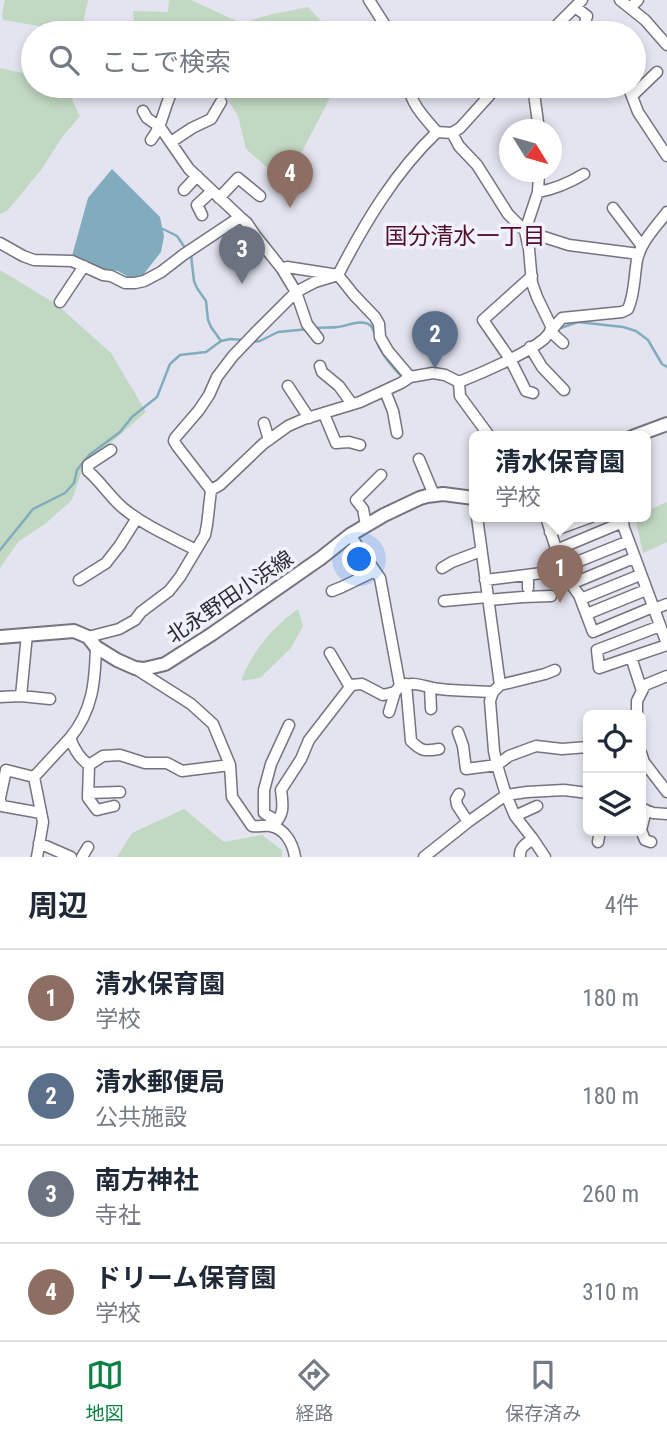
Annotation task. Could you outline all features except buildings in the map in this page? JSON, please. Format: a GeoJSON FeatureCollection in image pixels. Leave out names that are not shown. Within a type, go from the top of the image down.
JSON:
{"type":"FeatureCollection","features":[{"type":"Feature","properties":{"kind":"main road"},"geometry":{"type":"LineString","coordinates":[[648,431],[667,424]]}},
{"type":"Feature","properties":{"kind":"main road","name":"北永野田小浜線"},"geometry":{"type":"LineString","coordinates":[[135,668],[144,669],[173,660],[366,525],[420,498],[443,494],[469,498]]}},
{"type":"Feature","properties":{"kind":"main road"},"geometry":{"type":"LineString","coordinates":[[0,637],[74,631],[125,665],[135,668]]}},
{"type":"Feature","properties":{"kind":"street"},"geometry":{"type":"LineString","coordinates":[[369,0],[382,21]]}},
{"type":"Feature","properties":{"kind":"street"},"geometry":{"type":"LineString","coordinates":[[620,0],[634,4],[646,21]]}},
{"type":"Feature","properties":{"kind":"street"},"geometry":{"type":"LineString","coordinates":[[562,21],[578,4],[587,16],[586,21]]}},
{"type":"Feature","properties":{"kind":"street"},"geometry":{"type":"LineString","coordinates":[[646,21],[667,45]]}},
{"type":"Feature","properties":{"kind":"street"},"geometry":{"type":"LineString","coordinates":[[646,80],[657,72]]}},
{"type":"Feature","properties":{"kind":"street"},"geometry":{"type":"LineString","coordinates":[[151,141],[160,127],[169,98]]}},
{"type":"Feature","properties":{"kind":"street"},"geometry":{"type":"LineString","coordinates":[[411,98],[437,132],[452,133],[460,128],[487,98]]}},
{"type":"Feature","properties":{"kind":"street"},"geometry":{"type":"LineString","coordinates":[[535,98],[538,119]]}},
{"type":"Feature","properties":{"kind":"street"},"geometry":{"type":"LineString","coordinates":[[633,98],[638,112],[667,156]]}},
{"type":"Feature","properties":{"kind":"street"},"geometry":{"type":"LineString","coordinates":[[171,142],[211,119],[221,102]]}},
{"type":"Feature","properties":{"kind":"street"},"geometry":{"type":"LineString","coordinates":[[143,111],[147,118],[160,127],[189,169],[247,223],[296,292],[312,331]]}},
{"type":"Feature","properties":{"kind":"street"},"geometry":{"type":"LineString","coordinates":[[34,777],[70,738],[85,717],[95,677],[92,642],[135,620],[141,612],[169,591],[205,536],[211,490],[174,441],[179,432],[199,410],[217,377],[251,337],[296,292],[315,282],[338,275],[368,220],[412,159],[437,132]]}},
{"type":"Feature","properties":{"kind":"street"},"geometry":{"type":"LineString","coordinates":[[452,133],[509,214],[525,232],[537,297],[556,335]]}},
{"type":"Feature","properties":{"kind":"street"},"geometry":{"type":"LineString","coordinates":[[538,192],[555,189],[584,174]]}},
{"type":"Feature","properties":{"kind":"street"},"geometry":{"type":"LineString","coordinates":[[184,190],[197,176]]}},
{"type":"Feature","properties":{"kind":"street"},"geometry":{"type":"LineString","coordinates":[[202,215],[197,205],[238,178],[260,196]]}},
{"type":"Feature","properties":{"kind":"street"},"geometry":{"type":"LineString","coordinates":[[525,232],[538,192],[538,182]]}},
{"type":"Feature","properties":{"kind":"street"},"geometry":{"type":"LineString","coordinates":[[613,208],[640,250]]}},
{"type":"Feature","properties":{"kind":"street"},"geometry":{"type":"LineString","coordinates":[[556,335],[562,318],[622,312],[628,309],[640,250],[667,212]]}},
{"type":"Feature","properties":{"kind":"street"},"geometry":{"type":"LineString","coordinates":[[0,243],[34,260],[72,261],[125,283],[145,281],[240,218]]}},
{"type":"Feature","properties":{"kind":"street"},"geometry":{"type":"LineString","coordinates":[[525,232],[569,245],[640,250]]}},
{"type":"Feature","properties":{"kind":"street"},"geometry":{"type":"LineString","coordinates":[[60,302],[84,267]]}},
{"type":"Feature","properties":{"kind":"street"},"geometry":{"type":"LineString","coordinates":[[282,269],[287,267],[338,275],[378,321],[380,337],[405,380]]}},
{"type":"Feature","properties":{"kind":"street"},"geometry":{"type":"LineString","coordinates":[[531,276],[483,320],[526,391],[533,393]]}},
{"type":"Feature","properties":{"kind":"street"},"geometry":{"type":"LineString","coordinates":[[459,386],[512,364],[532,351],[544,338],[556,335]]}},
{"type":"Feature","properties":{"kind":"street"},"geometry":{"type":"LineString","coordinates":[[532,351],[542,367],[564,390]]}},
{"type":"Feature","properties":{"kind":"street"},"geometry":{"type":"LineString","coordinates":[[320,366],[321,372],[339,386],[352,404]]}},
{"type":"Feature","properties":{"kind":"street"},"geometry":{"type":"LineString","coordinates":[[211,490],[220,485],[246,458],[288,426],[352,404],[405,380],[433,373],[445,375],[459,386],[460,396],[486,431]]}},
{"type":"Feature","properties":{"kind":"street"},"geometry":{"type":"LineString","coordinates":[[288,386],[309,418]]}},
{"type":"Feature","properties":{"kind":"street"},"geometry":{"type":"LineString","coordinates":[[385,391],[393,411],[397,433]]}},
{"type":"Feature","properties":{"kind":"street"},"geometry":{"type":"LineString","coordinates":[[324,414],[336,443],[349,442],[359,445]]}},
{"type":"Feature","properties":{"kind":"street"},"geometry":{"type":"LineString","coordinates":[[264,423],[269,440]]}},
{"type":"Feature","properties":{"kind":"street"},"geometry":{"type":"LineString","coordinates":[[111,450],[92,461],[88,465],[88,471],[121,506],[137,518],[196,550]]}},
{"type":"Feature","properties":{"kind":"street"},"geometry":{"type":"LineString","coordinates":[[419,459],[434,495]]}},
{"type":"Feature","properties":{"kind":"street"},"geometry":{"type":"LineString","coordinates":[[366,525],[363,509],[356,500],[381,475]]}},
{"type":"Feature","properties":{"kind":"street"},"geometry":{"type":"LineString","coordinates":[[79,580],[106,563],[137,518]]}},
{"type":"Feature","properties":{"kind":"street"},"geometry":{"type":"LineString","coordinates":[[478,522],[496,688],[490,701],[494,751],[515,817],[545,857]]}},
{"type":"Feature","properties":{"kind":"street"},"geometry":{"type":"LineString","coordinates":[[547,522],[562,568],[581,599],[593,632],[667,604]]}},
{"type":"Feature","properties":{"kind":"street"},"geometry":{"type":"LineString","coordinates":[[550,532],[577,522]]}},
{"type":"Feature","properties":{"kind":"street"},"geometry":{"type":"LineString","coordinates":[[556,550],[619,522]]}},
{"type":"Feature","properties":{"kind":"street"},"geometry":{"type":"LineString","coordinates":[[624,522],[640,575],[646,590],[653,608],[660,626],[667,644],[599,668],[597,650],[660,626]]}},
{"type":"Feature","properties":{"kind":"street"},"geometry":{"type":"LineString","coordinates":[[350,535],[380,578],[411,741],[425,751],[439,749]]}},
{"type":"Feature","properties":{"kind":"street"},"geometry":{"type":"LineString","coordinates":[[562,568],[629,541]]}},
{"type":"Feature","properties":{"kind":"street"},"geometry":{"type":"LineString","coordinates":[[442,568],[481,551]]}},
{"type":"Feature","properties":{"kind":"street"},"geometry":{"type":"LineString","coordinates":[[571,584],[634,558]]}},
{"type":"Feature","properties":{"kind":"street"},"geometry":{"type":"LineString","coordinates":[[332,591],[375,571]]}},
{"type":"Feature","properties":{"kind":"street"},"geometry":{"type":"LineString","coordinates":[[485,580],[542,573]]}},
{"type":"Feature","properties":{"kind":"street"},"geometry":{"type":"LineString","coordinates":[[528,575],[528,588]]}},
{"type":"Feature","properties":{"kind":"street"},"geometry":{"type":"LineString","coordinates":[[581,599],[640,575]]}},
{"type":"Feature","properties":{"kind":"street"},"geometry":{"type":"LineString","coordinates":[[511,577],[512,598]]}},
{"type":"Feature","properties":{"kind":"street"},"geometry":{"type":"LineString","coordinates":[[587,614],[646,590]]}},
{"type":"Feature","properties":{"kind":"street"},"geometry":{"type":"LineString","coordinates":[[443,601],[551,596]]}},
{"type":"Feature","properties":{"kind":"street"},"geometry":{"type":"LineString","coordinates":[[21,696],[27,634]]}},
{"type":"Feature","properties":{"kind":"street"},"geometry":{"type":"LineString","coordinates":[[330,653],[350,687]]}},
{"type":"Feature","properties":{"kind":"street"},"geometry":{"type":"LineString","coordinates":[[631,657],[642,691]]}},
{"type":"Feature","properties":{"kind":"street"},"geometry":{"type":"LineString","coordinates":[[135,668],[191,704],[213,724],[230,765],[232,797],[242,814],[252,826],[275,824]]}},
{"type":"Feature","properties":{"kind":"street"},"geometry":{"type":"LineString","coordinates":[[275,824],[284,807],[281,790],[301,759],[309,740],[351,685],[362,684],[383,695],[416,683],[430,688],[460,691],[496,688],[555,670]]}},
{"type":"Feature","properties":{"kind":"street"},"geometry":{"type":"LineString","coordinates":[[637,710],[637,701],[645,685],[667,676]]}},
{"type":"Feature","properties":{"kind":"street"},"geometry":{"type":"LineString","coordinates":[[388,712],[400,688]]}},
{"type":"Feature","properties":{"kind":"street"},"geometry":{"type":"LineString","coordinates":[[430,688],[431,709]]}},
{"type":"Feature","properties":{"kind":"street"},"geometry":{"type":"LineString","coordinates":[[0,697],[50,699]]}},
{"type":"Feature","properties":{"kind":"street"},"geometry":{"type":"LineString","coordinates":[[289,725],[271,764],[264,790],[264,813],[287,836],[295,857]]}},
{"type":"Feature","properties":{"kind":"street"},"geometry":{"type":"LineString","coordinates":[[458,732],[466,769],[498,765],[509,756],[536,746],[562,749],[583,747]]}},
{"type":"Feature","properties":{"kind":"street"},"geometry":{"type":"LineString","coordinates":[[70,738],[75,750],[89,765]]}},
{"type":"Feature","properties":{"kind":"street"},"geometry":{"type":"LineString","coordinates":[[89,765],[103,756],[120,755],[145,764],[167,763],[182,771],[230,765]]}},
{"type":"Feature","properties":{"kind":"street"},"geometry":{"type":"LineString","coordinates":[[646,764],[665,786]]}},
{"type":"Feature","properties":{"kind":"street"},"geometry":{"type":"LineString","coordinates":[[89,765],[88,798],[97,810],[114,806]]}},
{"type":"Feature","properties":{"kind":"street"},"geometry":{"type":"LineString","coordinates":[[34,777],[3,768],[0,799],[2,806],[41,813]]}},
{"type":"Feature","properties":{"kind":"street"},"geometry":{"type":"LineString","coordinates":[[34,777],[43,822],[37,857]]}},
{"type":"Feature","properties":{"kind":"street"},"geometry":{"type":"LineString","coordinates":[[424,857],[506,795],[555,790],[583,793]]}},
{"type":"Feature","properties":{"kind":"street"},"geometry":{"type":"LineString","coordinates":[[88,793],[120,792]]}},
{"type":"Feature","properties":{"kind":"street"},"geometry":{"type":"LineString","coordinates":[[459,794],[457,805],[468,822]]}},
{"type":"Feature","properties":{"kind":"street"},"geometry":{"type":"LineString","coordinates":[[515,817],[537,806]]}},
{"type":"Feature","properties":{"kind":"street"},"geometry":{"type":"LineString","coordinates":[[646,810],[667,814]]}},
{"type":"Feature","properties":{"kind":"street"},"geometry":{"type":"LineString","coordinates":[[598,842],[599,836]]}},
{"type":"Feature","properties":{"kind":"street"},"geometry":{"type":"LineString","coordinates":[[643,836],[645,840],[651,842]]}},
{"type":"Feature","properties":{"kind":"street"},"geometry":{"type":"LineString","coordinates":[[520,857],[522,847],[533,839]]}},
{"type":"Feature","properties":{"kind":"street"},"geometry":{"type":"LineString","coordinates":[[39,844],[71,857]]}},
{"type":"Feature","properties":{"kind":"street"},"geometry":{"type":"LineString","coordinates":[[82,857],[88,847]]}},
{"type":"Feature","properties":{"kind":"green space"},"geometry":{"type":"Polygon","coordinates":[[[5,0],[88,0],[84,21],[21,23],[3,20],[5,0]]]}},
{"type":"Feature","properties":{"kind":"green space"},"geometry":{"type":"Polygon","coordinates":[[[169,0],[191,0],[237,21],[134,21],[133,11],[168,12],[169,0]]]}},
{"type":"Feature","properties":{"kind":"green space"},"geometry":{"type":"Polygon","coordinates":[[[308,7],[321,21],[248,21],[273,14],[308,7]]]}},
{"type":"Feature","properties":{"kind":"green space"},"geometry":{"type":"Polygon","coordinates":[[[0,68],[21,72],[21,98],[71,98],[80,116],[41,170],[7,211],[0,214],[0,68]]]}},
{"type":"Feature","properties":{"kind":"green space"},"geometry":{"type":"Polygon","coordinates":[[[227,98],[330,98],[294,167],[277,176],[246,149],[238,116],[227,98]]]}},
{"type":"Feature","properties":{"kind":"green space"},"geometry":{"type":"Polygon","coordinates":[[[0,270],[56,304],[111,353],[146,412],[83,467],[72,500],[45,524],[18,542],[0,568],[0,270]]]}},
{"type":"Feature","properties":{"kind":"green space"},"geometry":{"type":"Polygon","coordinates":[[[667,502],[667,542],[643,553],[636,522],[651,522],[651,509],[667,502]]]}},
{"type":"Feature","properties":{"kind":"green space"},"geometry":{"type":"Polygon","coordinates":[[[298,609],[303,626],[291,648],[260,678],[241,681],[264,640],[298,609]]]}},
{"type":"Feature","properties":{"kind":"green space"},"geometry":{"type":"Polygon","coordinates":[[[184,809],[224,842],[262,835],[282,850],[282,857],[117,857],[132,833],[184,809]]]}},
{"type":"Feature","properties":{"kind":"water"},"geometry":{"type":"Polygon","coordinates":[[[112,169],[160,217],[164,236],[161,252],[143,275],[134,280],[118,271],[104,269],[72,256],[88,198],[112,169]]]}},
{"type":"Feature","properties":{"kind":"waterway"},"geometry":{"type":"LineString","coordinates":[[163,229],[177,236],[185,248]]}},
{"type":"Feature","properties":{"kind":"waterway"},"geometry":{"type":"LineString","coordinates":[[191,255],[194,281],[206,301],[211,327],[221,341]]}},
{"type":"Feature","properties":{"kind":"waterway"},"geometry":{"type":"LineString","coordinates":[[558,329],[578,322],[636,331],[648,340],[662,364],[667,367]]}},
{"type":"Feature","properties":{"kind":"waterway"},"geometry":{"type":"LineString","coordinates":[[315,328],[368,324],[384,356],[403,378]]}},
{"type":"Feature","properties":{"kind":"waterway"},"geometry":{"type":"LineString","coordinates":[[251,342],[260,341],[278,332],[309,329]]}},
{"type":"Feature","properties":{"kind":"waterway"},"geometry":{"type":"LineString","coordinates":[[0,550],[33,509],[65,493],[74,483],[77,470],[89,455],[120,432],[132,417],[157,397],[170,364],[180,355],[206,352],[221,341],[245,340]]}},
{"type":"Feature","properties":{"kind":"place","name":"ドリーム保育園"},"geometry":{"type":"Point","coordinates":[290,208]}},
{"type":"Feature","properties":{"kind":"place","name":"南方神社"},"geometry":{"type":"Point","coordinates":[242,284]}},
{"type":"Feature","properties":{"kind":"place","name":"清水郵便局"},"geometry":{"type":"Point","coordinates":[435,369]}},
{"type":"Feature","properties":{"kind":"place","name":"清水保育園"},"geometry":{"type":"Point","coordinates":[560,603]}},
{"type":"Feature","properties":{"kind":"district","name":"国分清水一丁目"},"geometry":{"type":"Point","coordinates":[465,236]}}]}
